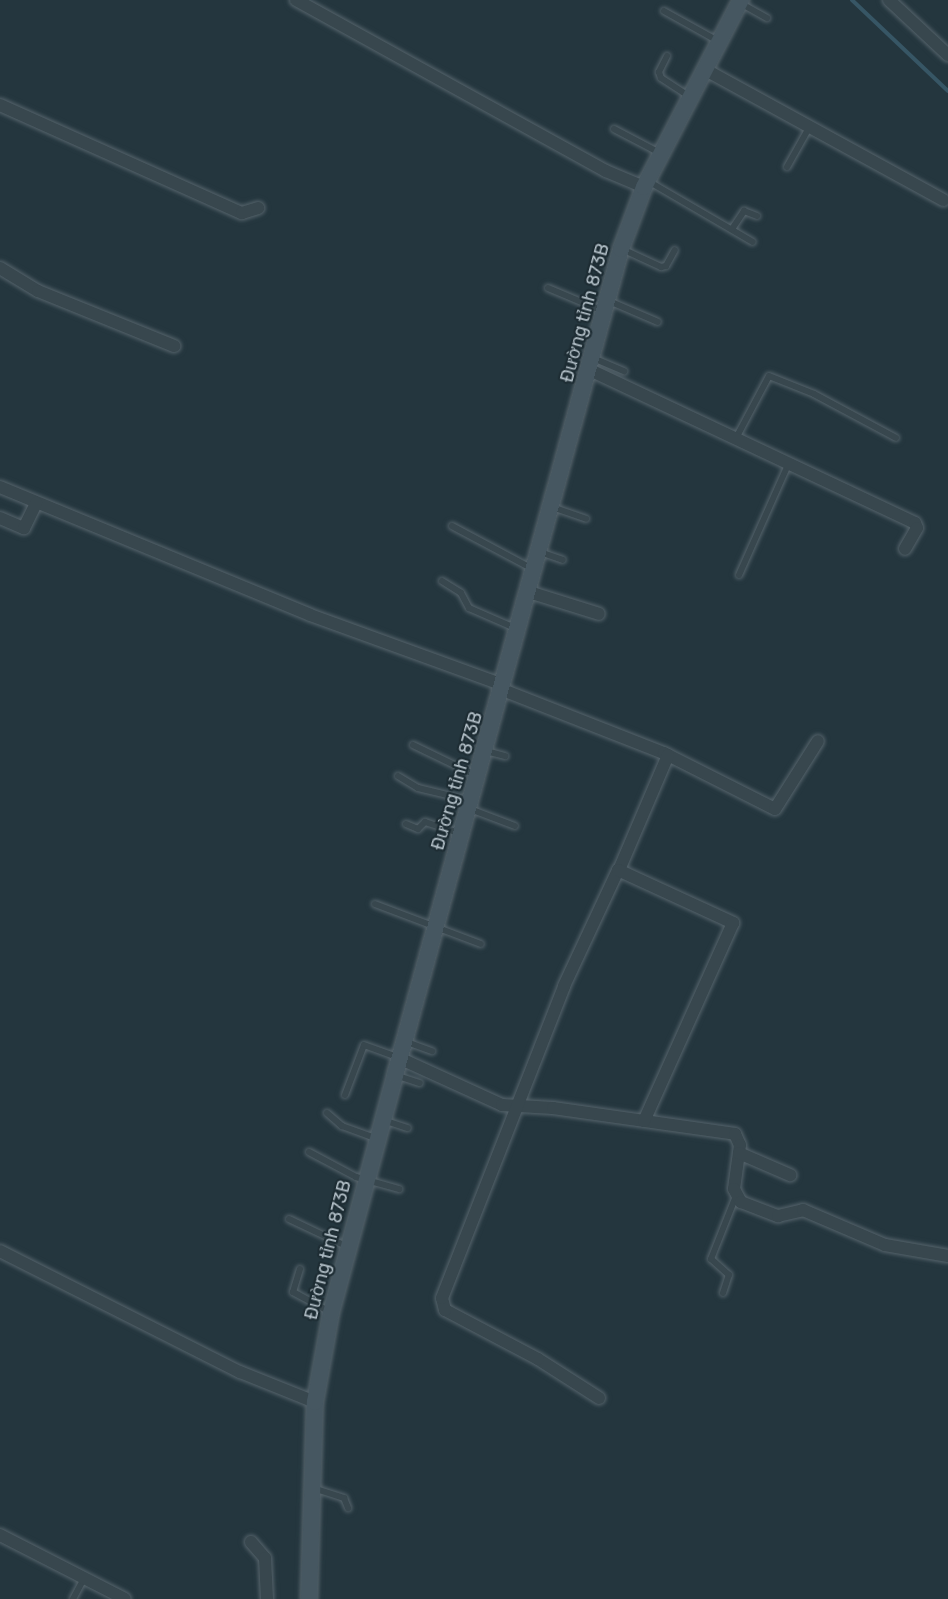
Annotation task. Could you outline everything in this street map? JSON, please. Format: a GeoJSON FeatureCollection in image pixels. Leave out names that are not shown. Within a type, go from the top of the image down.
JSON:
{"type":"FeatureCollection","features":[{"type":"Feature","properties":{"kind":"main road","name":"Đường tỉnh 873B"},"geometry":{"type":"LineString","coordinates":[[309,1599],[310,1487],[315,1402],[331,1313],[394,1075],[486,750],[621,249],[646,184],[740,1]]}},
{"type":"Feature","properties":{"kind":"street"},"geometry":{"type":"LineString","coordinates":[[296,0],[606,171],[646,184]]}},
{"type":"Feature","properties":{"kind":"street"},"geometry":{"type":"LineString","coordinates":[[889,0],[948,55]]}},
{"type":"Feature","properties":{"kind":"street"},"geometry":{"type":"LineString","coordinates":[[704,69],[943,200]]}},
{"type":"Feature","properties":{"kind":"street"},"geometry":{"type":"LineString","coordinates":[[0,105],[242,213],[258,208]]}},
{"type":"Feature","properties":{"kind":"street"},"geometry":{"type":"LineString","coordinates":[[0,268],[38,291],[174,346]]}},
{"type":"Feature","properties":{"kind":"street"},"geometry":{"type":"LineString","coordinates":[[591,364],[735,440],[915,523],[917,528],[905,549]]}},
{"type":"Feature","properties":{"kind":"street"},"geometry":{"type":"LineString","coordinates":[[0,487],[668,755],[776,809],[818,741]]}},
{"type":"Feature","properties":{"kind":"street"},"geometry":{"type":"LineString","coordinates":[[0,518],[24,528],[36,502]]}},
{"type":"Feature","properties":{"kind":"street"},"geometry":{"type":"LineString","coordinates":[[529,592],[599,614]]}},
{"type":"Feature","properties":{"kind":"street"},"geometry":{"type":"LineString","coordinates":[[599,1398],[538,1359],[443,1308],[442,1298],[460,1246],[564,986],[619,870],[668,755]]}},
{"type":"Feature","properties":{"kind":"street"},"geometry":{"type":"LineString","coordinates":[[619,870],[733,923],[644,1121]]}},
{"type":"Feature","properties":{"kind":"street"},"geometry":{"type":"LineString","coordinates":[[399,1058],[492,1101],[516,1107],[553,1108],[735,1134],[741,1145],[733,1178],[736,1197],[778,1216],[803,1210],[885,1245],[948,1256]]}},
{"type":"Feature","properties":{"kind":"street"},"geometry":{"type":"LineString","coordinates":[[739,1153],[790,1175]]}},
{"type":"Feature","properties":{"kind":"street"},"geometry":{"type":"LineString","coordinates":[[0,1251],[240,1372],[315,1402]]}},
{"type":"Feature","properties":{"kind":"street"},"geometry":{"type":"LineString","coordinates":[[0,1535],[125,1599]]}},
{"type":"Feature","properties":{"kind":"street"},"geometry":{"type":"LineString","coordinates":[[251,1542],[265,1558],[267,1599]]}},
{"type":"Feature","properties":{"kind":"lane"},"geometry":{"type":"LineString","coordinates":[[740,1],[767,18]]}},
{"type":"Feature","properties":{"kind":"lane"},"geometry":{"type":"LineString","coordinates":[[664,11],[718,42]]}},
{"type":"Feature","properties":{"kind":"lane"},"geometry":{"type":"LineString","coordinates":[[667,56],[659,72],[661,78],[690,96]]}},
{"type":"Feature","properties":{"kind":"lane"},"geometry":{"type":"LineString","coordinates":[[787,167],[810,126]]}},
{"type":"Feature","properties":{"kind":"lane"},"geometry":{"type":"LineString","coordinates":[[614,129],[661,154]]}},
{"type":"Feature","properties":{"kind":"lane"},"geometry":{"type":"LineString","coordinates":[[646,184],[753,242]]}},
{"type":"Feature","properties":{"kind":"lane"},"geometry":{"type":"LineString","coordinates":[[732,229],[744,211],[757,216]]}},
{"type":"Feature","properties":{"kind":"lane"},"geometry":{"type":"LineString","coordinates":[[621,249],[661,267],[666,266],[675,250]]}},
{"type":"Feature","properties":{"kind":"lane"},"geometry":{"type":"LineString","coordinates":[[548,288],[658,322]]}},
{"type":"Feature","properties":{"kind":"lane"},"geometry":{"type":"LineString","coordinates":[[591,364],[624,371]]}},
{"type":"Feature","properties":{"kind":"lane"},"geometry":{"type":"LineString","coordinates":[[735,440],[769,376],[814,394],[896,438]]}},
{"type":"Feature","properties":{"kind":"lane"},"geometry":{"type":"LineString","coordinates":[[739,575],[788,465]]}},
{"type":"Feature","properties":{"kind":"lane"},"geometry":{"type":"LineString","coordinates":[[552,507],[586,519]]}},
{"type":"Feature","properties":{"kind":"lane"},"geometry":{"type":"LineString","coordinates":[[452,526],[535,570]]}},
{"type":"Feature","properties":{"kind":"lane"},"geometry":{"type":"LineString","coordinates":[[539,552],[563,560]]}},
{"type":"Feature","properties":{"kind":"lane"},"geometry":{"type":"LineString","coordinates":[[442,581],[461,593],[469,608],[519,629]]}},
{"type":"Feature","properties":{"kind":"lane"},"geometry":{"type":"LineString","coordinates":[[412,745],[478,776]]}},
{"type":"Feature","properties":{"kind":"lane"},"geometry":{"type":"LineString","coordinates":[[486,750],[506,756]]}},
{"type":"Feature","properties":{"kind":"lane"},"geometry":{"type":"LineString","coordinates":[[398,776],[418,788],[470,805],[515,826]]}},
{"type":"Feature","properties":{"kind":"lane"},"geometry":{"type":"LineString","coordinates":[[406,824],[418,829],[426,822],[462,834]]}},
{"type":"Feature","properties":{"kind":"lane"},"geometry":{"type":"LineString","coordinates":[[375,904],[481,944]]}},
{"type":"Feature","properties":{"kind":"lane"},"geometry":{"type":"LineString","coordinates":[[404,1041],[432,1051]]}},
{"type":"Feature","properties":{"kind":"lane"},"geometry":{"type":"LineString","coordinates":[[345,1095],[364,1045],[399,1058]]}},
{"type":"Feature","properties":{"kind":"lane"},"geometry":{"type":"LineString","coordinates":[[394,1075],[420,1083]]}},
{"type":"Feature","properties":{"kind":"lane"},"geometry":{"type":"LineString","coordinates":[[327,1113],[342,1126],[377,1140]]}},
{"type":"Feature","properties":{"kind":"lane"},"geometry":{"type":"LineString","coordinates":[[382,1120],[408,1128]]}},
{"type":"Feature","properties":{"kind":"lane"},"geometry":{"type":"LineString","coordinates":[[309,1152],[366,1181],[399,1189]]}},
{"type":"Feature","properties":{"kind":"lane"},"geometry":{"type":"LineString","coordinates":[[723,1293],[729,1275],[711,1259],[736,1197]]}},
{"type":"Feature","properties":{"kind":"lane"},"geometry":{"type":"LineString","coordinates":[[289,1219],[349,1247]]}},
{"type":"Feature","properties":{"kind":"lane"},"geometry":{"type":"LineString","coordinates":[[300,1269],[293,1292],[331,1313]]}},
{"type":"Feature","properties":{"kind":"lane"},"geometry":{"type":"LineString","coordinates":[[310,1487],[344,1498],[348,1508]]}},
{"type":"Feature","properties":{"kind":"lane"},"geometry":{"type":"LineString","coordinates":[[74,1599],[84,1578]]}},
{"type":"Feature","properties":{"kind":"waterway"},"geometry":{"type":"LineString","coordinates":[[852,0],[948,91]]}}]}
